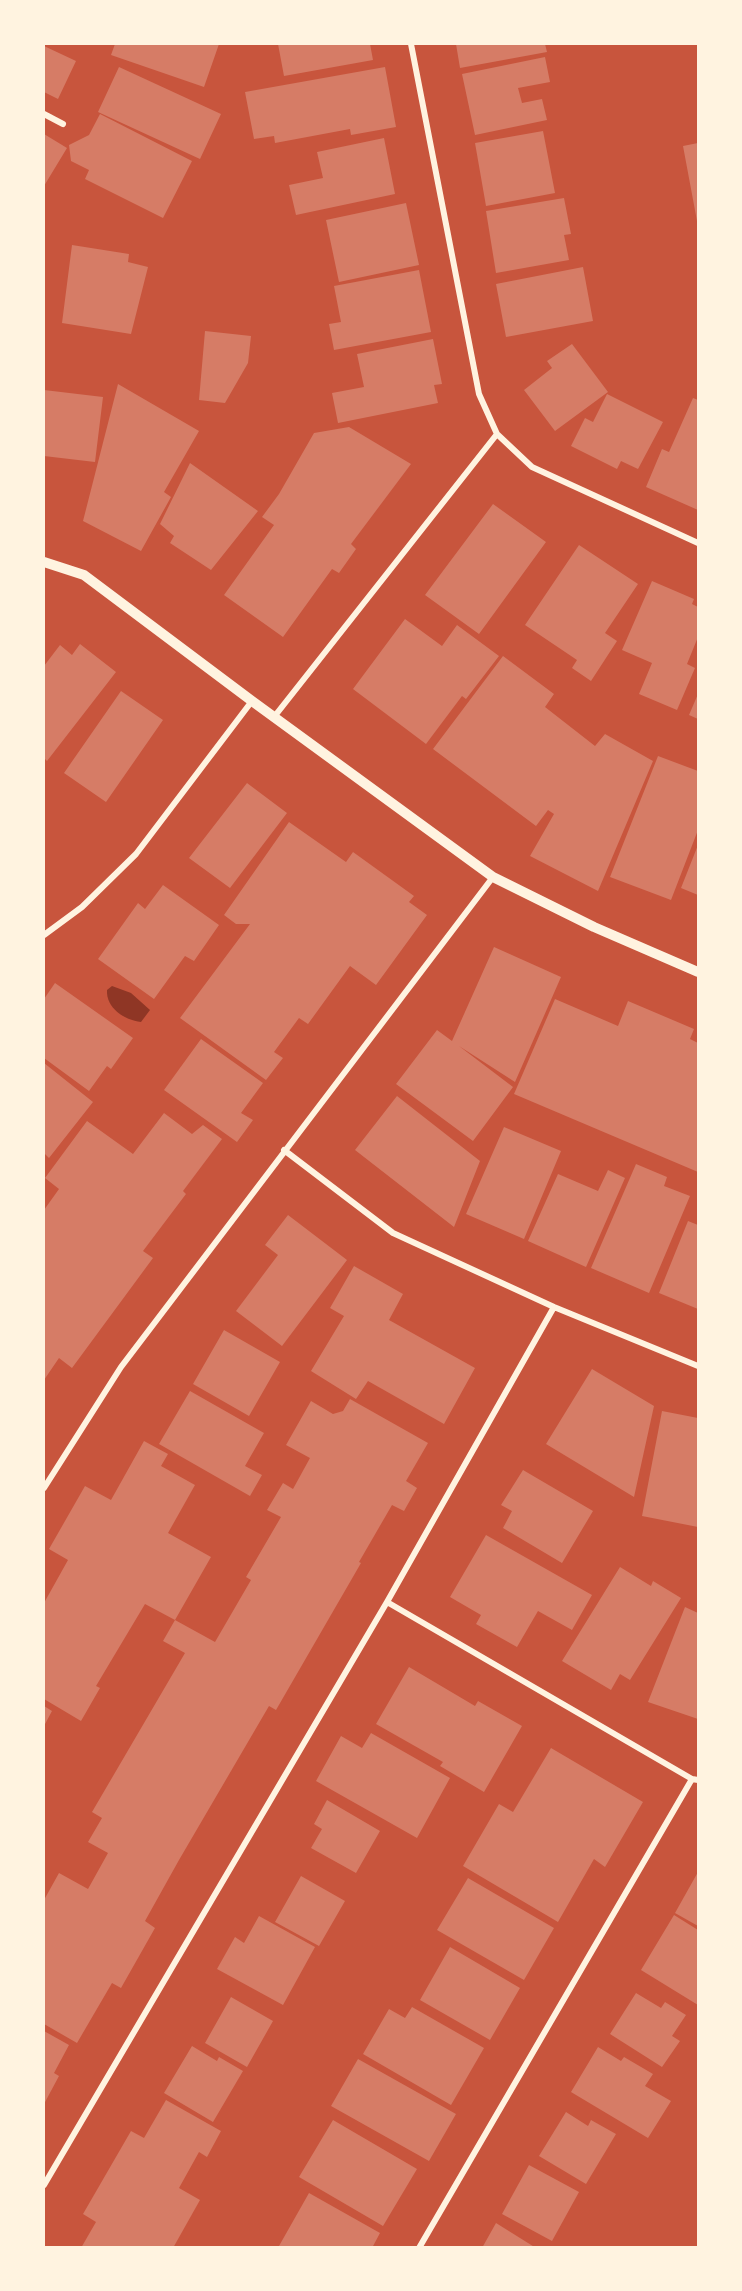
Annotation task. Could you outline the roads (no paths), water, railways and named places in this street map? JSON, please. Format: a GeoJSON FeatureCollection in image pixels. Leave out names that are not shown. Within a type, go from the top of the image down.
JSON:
{"type":"FeatureCollection","features":[{"type":"Feature","properties":{"kind":"street"},"geometry":{"type":"LineString","coordinates":[[411,44],[479,394],[497,434],[532,467],[699,543]]}},
{"type":"Feature","properties":{"kind":"street"},"geometry":{"type":"LineString","coordinates":[[44,114],[63,124]]}},
{"type":"Feature","properties":{"kind":"street"},"geometry":{"type":"LineString","coordinates":[[274,717],[497,434]]}},
{"type":"Feature","properties":{"kind":"street"},"geometry":{"type":"LineString","coordinates":[[44,562],[84,575],[493,877],[594,927],[699,972]]}},
{"type":"Feature","properties":{"kind":"street"},"geometry":{"type":"LineString","coordinates":[[44,935],[82,907],[136,854],[252,701]]}},
{"type":"Feature","properties":{"kind":"street"},"geometry":{"type":"LineString","coordinates":[[44,1488],[121,1367],[493,877]]}},
{"type":"Feature","properties":{"kind":"street"},"geometry":{"type":"LineString","coordinates":[[284,1150],[393,1233],[554,1307],[699,1366]]}},
{"type":"Feature","properties":{"kind":"street"},"geometry":{"type":"LineString","coordinates":[[44,2185],[387,1602],[554,1307]]}},
{"type":"Feature","properties":{"kind":"street"},"geometry":{"type":"LineString","coordinates":[[387,1602],[695,1780],[419,2247]]}}]}
